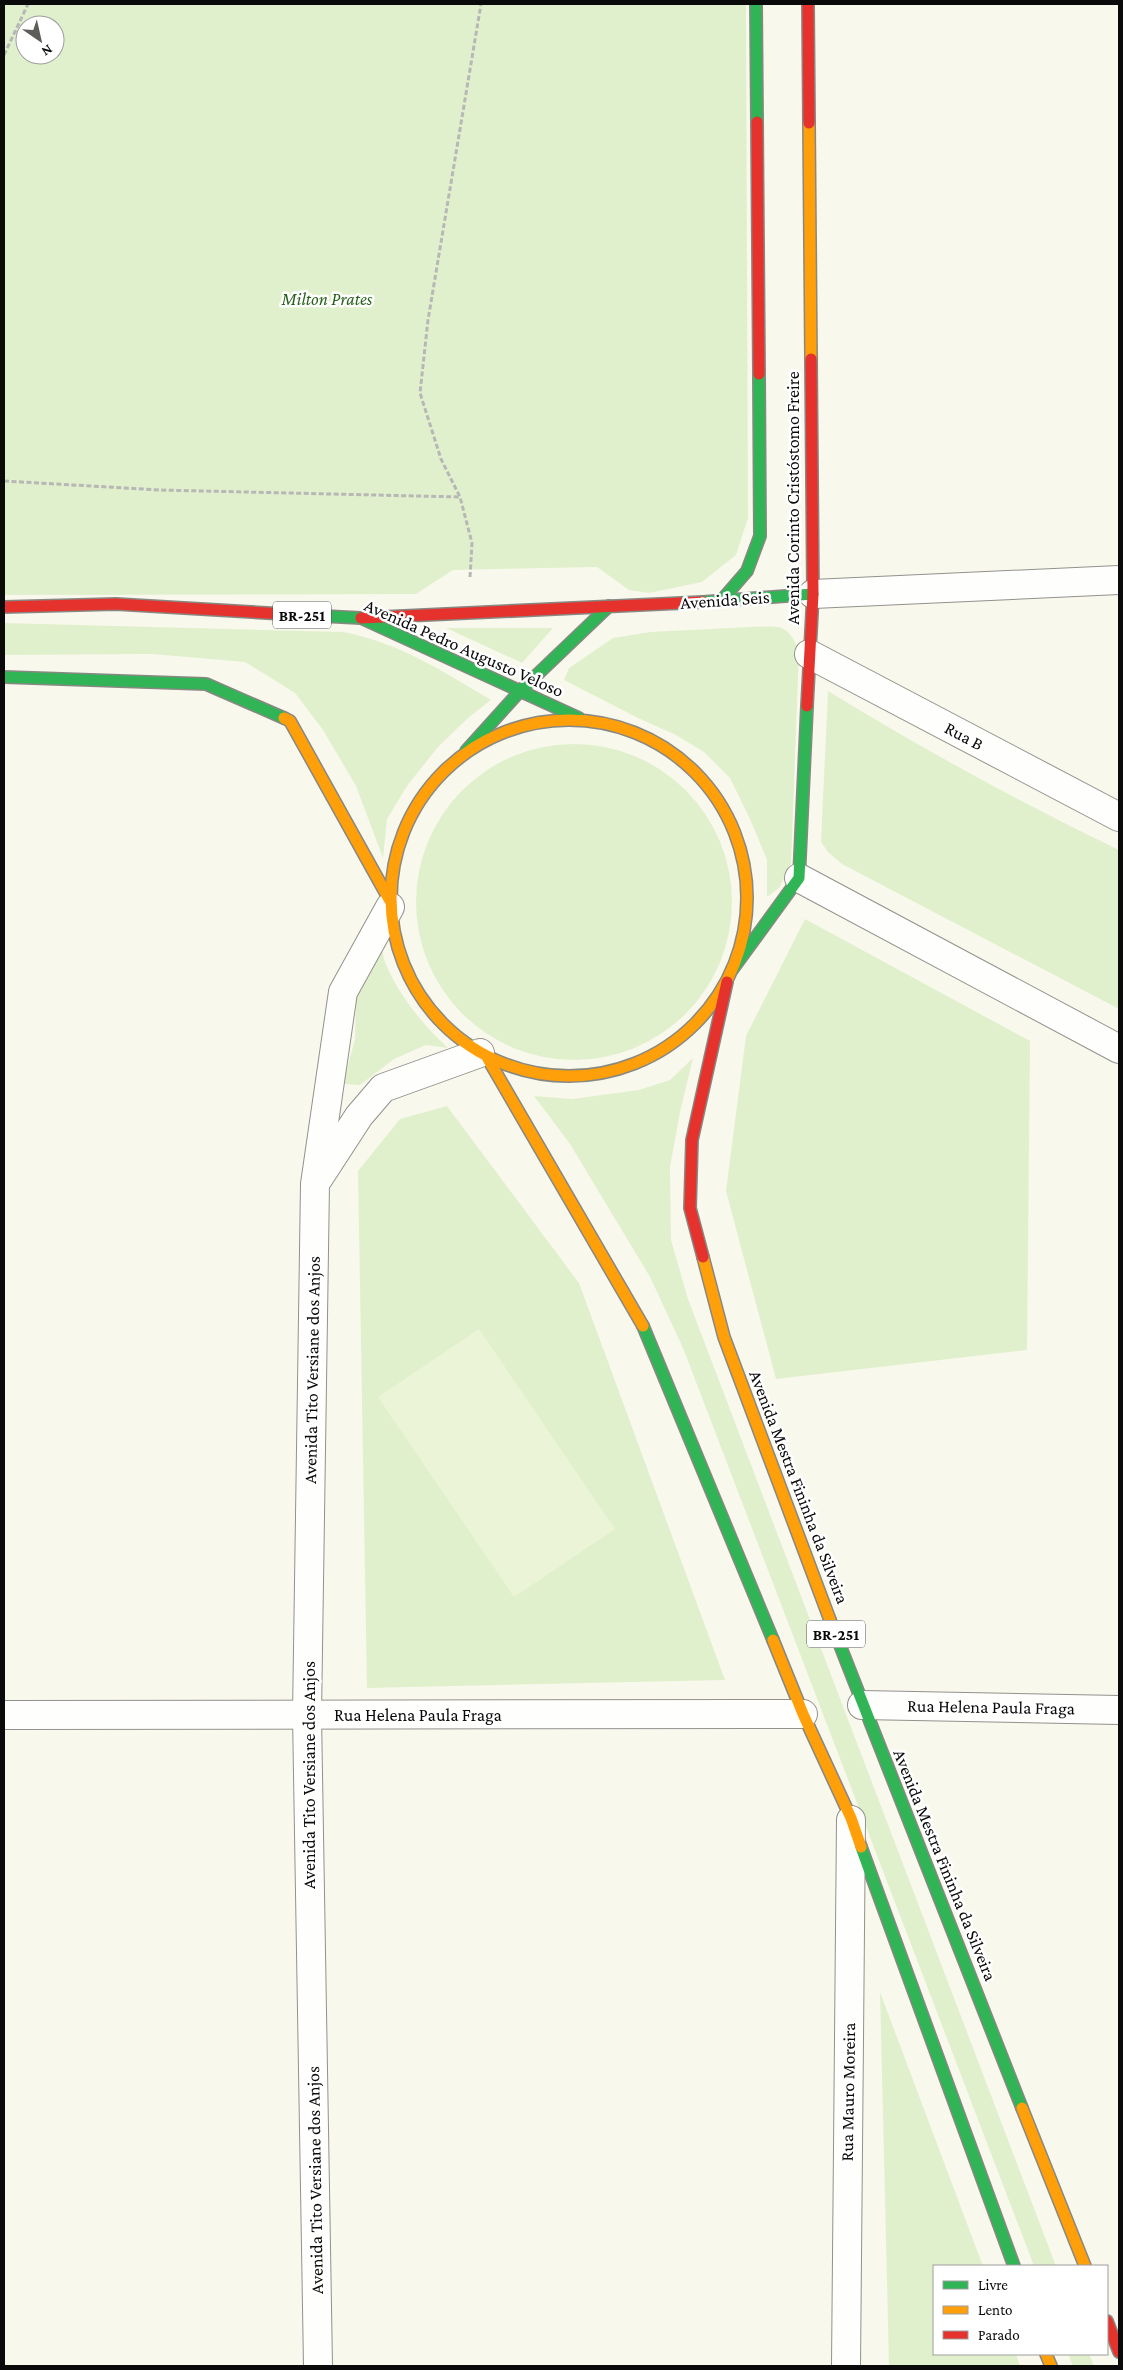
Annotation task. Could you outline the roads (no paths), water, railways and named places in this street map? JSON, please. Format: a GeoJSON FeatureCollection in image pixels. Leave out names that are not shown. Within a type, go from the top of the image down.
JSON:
{"type":"FeatureCollection","features":[{"type":"Feature","properties":{"kind":"main road","name":"Avenida Corinto Cristóstomo Freire"},"geometry":{"type":"LineString","coordinates":[[721,601],[747,571],[760,536],[756,4]]}},
{"type":"Feature","properties":{"kind":"main road","name":"Avenida Corinto Cristóstomo Freire"},"geometry":{"type":"LineString","coordinates":[[799,878],[813,594],[808,4]]}},
{"type":"Feature","properties":{"kind":"main road","name":"Avenida Seis"},"geometry":{"type":"LineString","coordinates":[[361,618],[721,601],[813,594]]}},
{"type":"Feature","properties":{"kind":"main road","name":"Avenida Pedro Augusto Veloso"},"geometry":{"type":"LineString","coordinates":[[4,607],[116,604],[361,618],[579,718]]}},
{"type":"Feature","properties":{"kind":"main road"},"geometry":{"type":"LineString","coordinates":[[466,751],[520,725],[579,718],[638,731],[689,763],[726,809],[747,866],[747,926],[727,982],[694,1027],[649,1059],[596,1075],[540,1075],[484,1056],[447,1031],[416,993],[396,948],[389,903],[398,843],[424,790],[466,751],[520,691],[609,606]]}},
{"type":"Feature","properties":{"kind":"main road"},"geometry":{"type":"LineString","coordinates":[[4,677],[206,684],[290,721],[389,903]]}},
{"type":"Feature","properties":{"kind":"main road"},"geometry":{"type":"LineString","coordinates":[[732,970],[799,878]]}},
{"type":"Feature","properties":{"kind":"main road","name":"Avenida Mestra Fininha da Silveira"},"geometry":{"type":"LineString","coordinates":[[727,982],[692,1140],[690,1208],[724,1337],[862,1705],[1085,2265]]}},
{"type":"Feature","properties":{"kind":"main road"},"geometry":{"type":"LineString","coordinates":[[484,1056],[648,1335],[803,1714],[851,1818],[1014,2265]]}},
{"type":"Feature","properties":{"kind":"main road"},"geometry":{"type":"LineString","coordinates":[[1108,2323],[1119,2352]]}},
{"type":"Feature","properties":{"kind":"street","name":"Avenida Seis"},"geometry":{"type":"LineString","coordinates":[[813,594],[1119,580]]}},
{"type":"Feature","properties":{"kind":"street","name":"Rua B"},"geometry":{"type":"LineString","coordinates":[[809,654],[1119,817]]}},
{"type":"Feature","properties":{"kind":"street"},"geometry":{"type":"LineString","coordinates":[[799,878],[1119,1049]]}},
{"type":"Feature","properties":{"kind":"street","name":"Avenida Tito Versiane dos Anjos"},"geometry":{"type":"LineString","coordinates":[[318,2366],[307,1715],[315,1184],[328,1078],[342,992],[389,903]]}},
{"type":"Feature","properties":{"kind":"street"},"geometry":{"type":"LineString","coordinates":[[315,1184],[359,1116],[383,1088],[484,1056]]}},
{"type":"Feature","properties":{"kind":"street","name":"Rua Helena Paula Fraga"},"geometry":{"type":"LineString","coordinates":[[862,1705],[1119,1710]]}},
{"type":"Feature","properties":{"kind":"street","name":"Rua Helena Paula Fraga"},"geometry":{"type":"LineString","coordinates":[[4,1715],[803,1714]]}},
{"type":"Feature","properties":{"kind":"street","name":"Rua Mauro Moreira"},"geometry":{"type":"LineString","coordinates":[[846,2366],[851,1818]]}},
{"type":"Feature","properties":{"kind":"park label","name":"Milton Prates"},"geometry":{"type":"Point","coordinates":[327,299]}}]}
